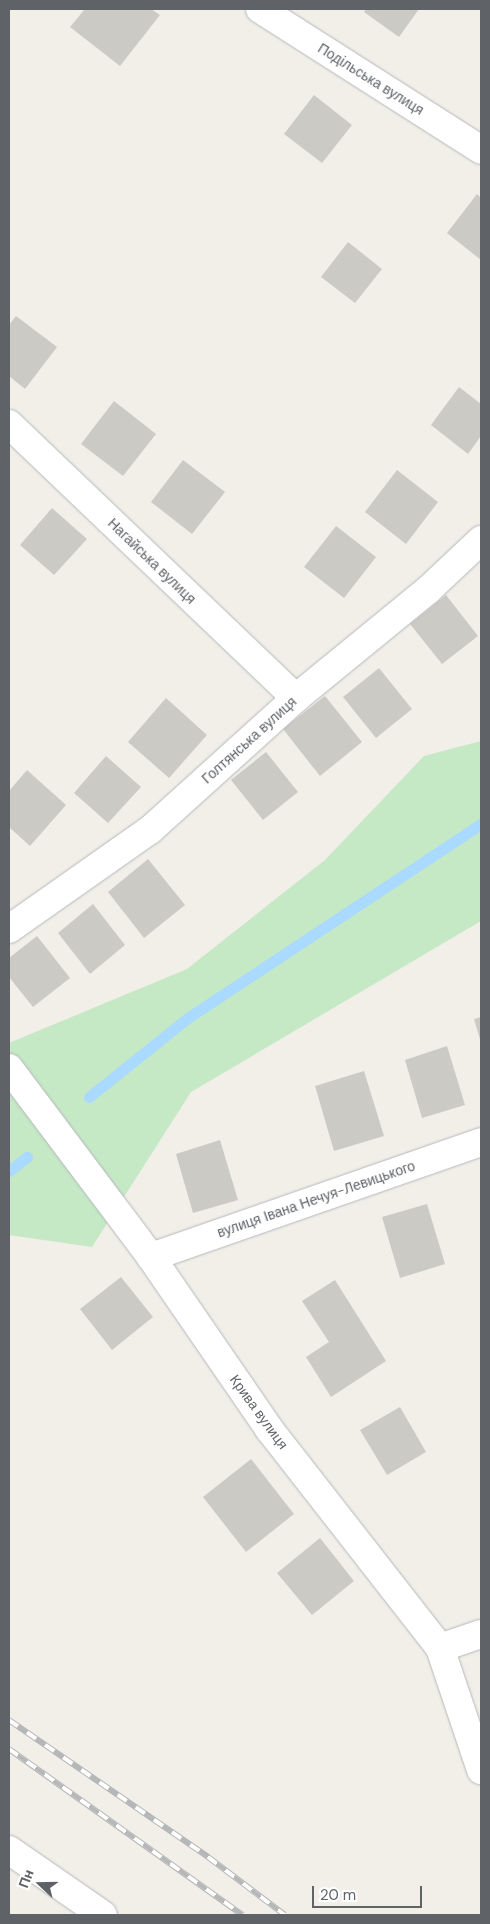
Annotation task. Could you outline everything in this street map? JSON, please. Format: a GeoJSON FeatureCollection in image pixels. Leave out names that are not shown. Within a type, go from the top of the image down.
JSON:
{"type":"FeatureCollection","features":[{"type":"Feature","properties":{"kind":"street","name":"Подільська вулиця"},"geometry":{"type":"LineString","coordinates":[[260,9],[481,150]]}},
{"type":"Feature","properties":{"kind":"street","name":"Нагайська вулиця"},"geometry":{"type":"LineString","coordinates":[[9,424],[296,698]]}},
{"type":"Feature","properties":{"kind":"street","name":"Голтянська вулиця"},"geometry":{"type":"LineString","coordinates":[[9,929],[150,830],[296,698],[428,590],[481,540]]}},
{"type":"Feature","properties":{"kind":"street","name":"Крива вулиця"},"geometry":{"type":"LineString","coordinates":[[9,1068],[151,1257],[269,1428],[440,1648],[481,1770]]}},
{"type":"Feature","properties":{"kind":"street","name":"вулиця Івана Нечуя-Левицького"},"geometry":{"type":"LineString","coordinates":[[151,1257],[481,1142]]}},
{"type":"Feature","properties":{"kind":"street"},"geometry":{"type":"LineString","coordinates":[[440,1648],[481,1634]]}},
{"type":"Feature","properties":{"kind":"street"},"geometry":{"type":"LineString","coordinates":[[9,1850],[103,1915]]}},
{"type":"Feature","properties":{"kind":"green space"},"geometry":{"type":"Polygon","coordinates":[[[481,741],[481,921],[191,1092],[92,1247],[9,1235],[9,1043],[187,969],[325,860],[424,756],[481,741]]]}},
{"type":"Feature","properties":{"kind":"building"},"geometry":{"type":"Polygon","coordinates":[[[85,9],[151,9],[160,15],[120,66],[70,27],[85,9]]]}},
{"type":"Feature","properties":{"kind":"building"},"geometry":{"type":"Polygon","coordinates":[[[366,9],[419,9],[399,37],[364,12],[366,9]]]}},
{"type":"Feature","properties":{"kind":"building"},"geometry":{"type":"Polygon","coordinates":[[[314,95],[352,125],[322,163],[284,134],[314,95]]]}},
{"type":"Feature","properties":{"kind":"building"},"geometry":{"type":"Polygon","coordinates":[[[477,194],[481,198],[481,260],[447,233],[477,194]]]}},
{"type":"Feature","properties":{"kind":"building"},"geometry":{"type":"Polygon","coordinates":[[[348,242],[382,269],[355,303],[321,277],[348,242]]]}},
{"type":"Feature","properties":{"kind":"building"},"geometry":{"type":"Polygon","coordinates":[[[16,316],[57,347],[25,389],[9,376],[9,325],[16,316]]]}},
{"type":"Feature","properties":{"kind":"building"},"geometry":{"type":"Polygon","coordinates":[[[459,387],[481,404],[481,436],[468,454],[431,425],[459,387]]]}},
{"type":"Feature","properties":{"kind":"building"},"geometry":{"type":"Polygon","coordinates":[[[114,401],[156,434],[123,476],[81,444],[114,401]]]}},
{"type":"Feature","properties":{"kind":"building"},"geometry":{"type":"Polygon","coordinates":[[[183,460],[225,492],[192,534],[151,502],[183,460]]]}},
{"type":"Feature","properties":{"kind":"building"},"geometry":{"type":"Polygon","coordinates":[[[397,470],[438,502],[406,544],[365,512],[397,470]]]}},
{"type":"Feature","properties":{"kind":"building"},"geometry":{"type":"Polygon","coordinates":[[[52,508],[87,539],[54,575],[20,545],[52,508]]]}},
{"type":"Feature","properties":{"kind":"building"},"geometry":{"type":"Polygon","coordinates":[[[336,526],[376,557],[344,598],[304,567],[336,526]]]}},
{"type":"Feature","properties":{"kind":"building"},"geometry":{"type":"Polygon","coordinates":[[[446,595],[478,636],[442,664],[410,624],[446,595]]]}},
{"type":"Feature","properties":{"kind":"building"},"geometry":{"type":"Polygon","coordinates":[[[379,668],[412,709],[376,738],[343,697],[379,668]]]}},
{"type":"Feature","properties":{"kind":"building"},"geometry":{"type":"Polygon","coordinates":[[[325,696],[362,742],[320,776],[283,729],[325,696]]]}},
{"type":"Feature","properties":{"kind":"building"},"geometry":{"type":"Polygon","coordinates":[[[166,698],[207,735],[169,778],[128,742],[166,698]]]}},
{"type":"Feature","properties":{"kind":"building"},"geometry":{"type":"Polygon","coordinates":[[[266,752],[298,792],[263,820],[231,780],[266,752]]]}},
{"type":"Feature","properties":{"kind":"building"},"geometry":{"type":"Polygon","coordinates":[[[106,756],[141,787],[108,823],[74,793],[106,756]]]}},
{"type":"Feature","properties":{"kind":"building"},"geometry":{"type":"Polygon","coordinates":[[[27,770],[66,805],[30,846],[9,827],[9,791],[27,770]]]}},
{"type":"Feature","properties":{"kind":"building"},"geometry":{"type":"Polygon","coordinates":[[[148,859],[185,905],[144,938],[108,892],[148,859]]]}},
{"type":"Feature","properties":{"kind":"building"},"geometry":{"type":"Polygon","coordinates":[[[93,904],[125,945],[90,974],[58,933],[93,904]]]}},
{"type":"Feature","properties":{"kind":"building"},"geometry":{"type":"Polygon","coordinates":[[[37,936],[70,978],[33,1007],[9,977],[9,958],[37,936]]]}},
{"type":"Feature","properties":{"kind":"building"},"geometry":{"type":"Polygon","coordinates":[[[481,1017],[481,1043],[474,1019],[481,1017]]]}},
{"type":"Feature","properties":{"kind":"building"},"geometry":{"type":"Polygon","coordinates":[[[447,1046],[465,1105],[422,1118],[405,1060],[447,1046]]]}},
{"type":"Feature","properties":{"kind":"building"},"geometry":{"type":"Polygon","coordinates":[[[364,1071],[384,1136],[334,1151],[315,1086],[364,1071]]]}},
{"type":"Feature","properties":{"kind":"building"},"geometry":{"type":"Polygon","coordinates":[[[220,1140],[238,1200],[193,1213],[176,1154],[220,1140]]]}},
{"type":"Feature","properties":{"kind":"building"},"geometry":{"type":"Polygon","coordinates":[[[427,1204],[445,1264],[400,1278],[382,1217],[427,1204]]]}},
{"type":"Feature","properties":{"kind":"building"},"geometry":{"type":"Polygon","coordinates":[[[121,1277],[153,1317],[112,1350],[80,1309],[121,1277]]]}},
{"type":"Feature","properties":{"kind":"building"},"geometry":{"type":"Polygon","coordinates":[[[335,1280],[386,1361],[331,1397],[306,1357],[329,1342],[302,1301],[335,1280]]]}},
{"type":"Feature","properties":{"kind":"building"},"geometry":{"type":"Polygon","coordinates":[[[400,1407],[426,1452],[387,1475],[360,1430],[400,1407]]]}},
{"type":"Feature","properties":{"kind":"building"},"geometry":{"type":"Polygon","coordinates":[[[251,1459],[294,1514],[246,1552],[203,1497],[251,1459]]]}},
{"type":"Feature","properties":{"kind":"building"},"geometry":{"type":"Polygon","coordinates":[[[320,1538],[354,1581],[312,1615],[277,1573],[320,1538]]]}},
{"type":"Feature","properties":{"kind":"waterway"},"geometry":{"type":"LineString","coordinates":[[89,1097],[189,1017],[481,824]]}},
{"type":"Feature","properties":{"kind":"waterway"},"geometry":{"type":"LineString","coordinates":[[9,1171],[27,1157]]}},
{"type":"Feature","properties":{"kind":"railway"},"geometry":{"type":"LineString","coordinates":[[9,1720],[208,1857],[285,1915]]}},
{"type":"Feature","properties":{"kind":"railway"},"geometry":{"type":"LineString","coordinates":[[9,1749],[243,1915]]}}]}
